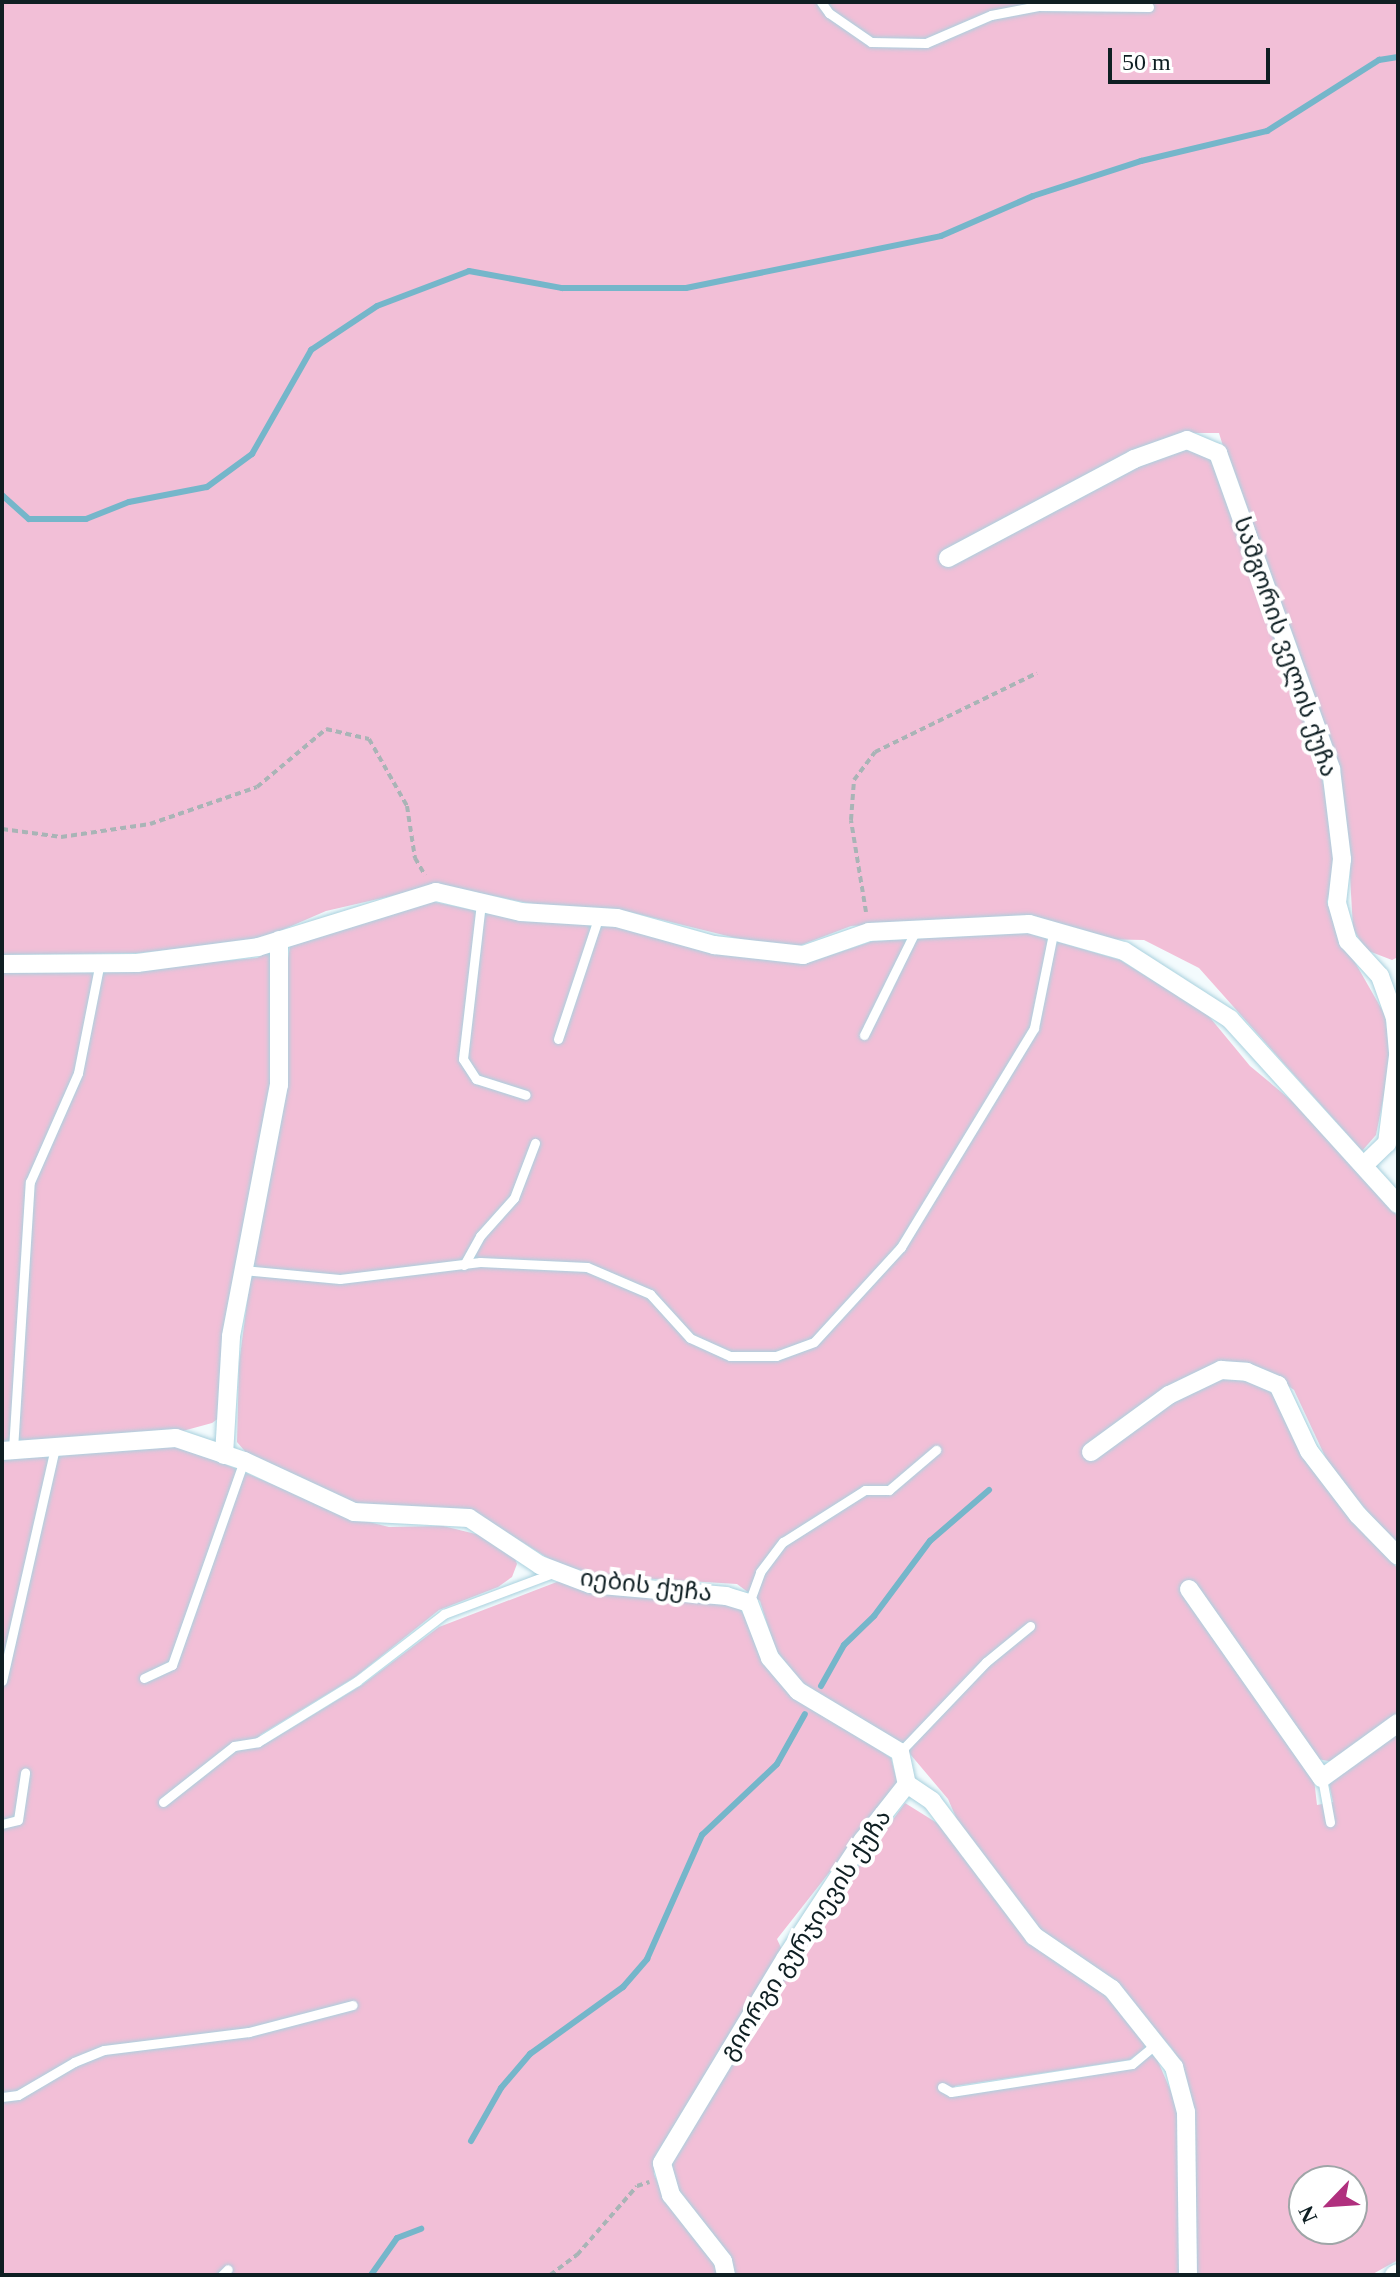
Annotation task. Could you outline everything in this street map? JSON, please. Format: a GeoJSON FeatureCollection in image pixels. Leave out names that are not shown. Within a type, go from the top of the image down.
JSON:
{"type":"FeatureCollection","features":[{"type":"Feature","properties":{"kind":"street","name":"სამგორის ველის ქუჩა"},"geometry":{"type":"LineString","coordinates":[[948,558],[1134,459],[1187,440],[1218,453],[1331,769],[1342,859],[1337,903],[1348,941],[1380,976],[1395,1018],[1398,1056],[1387,1143],[1364,1165]]}},
{"type":"Feature","properties":{"kind":"street"},"geometry":{"type":"LineString","coordinates":[[2,964],[137,963],[279,940],[436,892],[521,912],[599,916],[714,945],[803,955],[869,932],[1029,924],[1053,934],[1124,951],[1230,1019],[1398,1204]]}},
{"type":"Feature","properties":{"kind":"street"},"geometry":{"type":"LineString","coordinates":[[224,1455],[231,1336],[279,1085],[279,940]]}},
{"type":"Feature","properties":{"kind":"street"},"geometry":{"type":"LineString","coordinates":[[1380,976],[1398,967]]}},
{"type":"Feature","properties":{"kind":"street"},"geometry":{"type":"LineString","coordinates":[[1091,1452],[1169,1395],[1221,1370],[1247,1372],[1278,1385],[1296,1414],[1309,1451],[1358,1515],[1398,1556]]}},
{"type":"Feature","properties":{"kind":"street"},"geometry":{"type":"LineString","coordinates":[[8,1450],[56,1444],[176,1438],[244,1461],[354,1512],[469,1518],[558,1572]]}},
{"type":"Feature","properties":{"kind":"street","name":"იების ქუჩა"},"geometry":{"type":"LineString","coordinates":[[558,1572],[590,1584],[726,1596],[749,1603]]}},
{"type":"Feature","properties":{"kind":"street"},"geometry":{"type":"LineString","coordinates":[[1189,1589],[1322,1778],[1398,1723]]}},
{"type":"Feature","properties":{"kind":"street"},"geometry":{"type":"LineString","coordinates":[[749,1603],[770,1658],[798,1691],[900,1752],[907,1784]]}},
{"type":"Feature","properties":{"kind":"street","name":"გიორგი გურჯიევის ქუჩა"},"geometry":{"type":"LineString","coordinates":[[663,2177],[662,2163],[785,1959],[863,1840],[907,1784],[932,1801],[1034,1936],[1112,1989],[1174,2067],[1186,2112],[1188,2275]]}},
{"type":"Feature","properties":{"kind":"street"},"geometry":{"type":"LineString","coordinates":[[663,2177],[723,2261],[726,2275]]}},
{"type":"Feature","properties":{"kind":"lane"},"geometry":{"type":"LineString","coordinates":[[821,2],[829,13],[871,42],[926,43],[991,15],[1038,6],[1149,7]]}},
{"type":"Feature","properties":{"kind":"lane"},"geometry":{"type":"LineString","coordinates":[[481,903],[463,1059],[476,1079],[526,1095]]}},
{"type":"Feature","properties":{"kind":"lane"},"geometry":{"type":"LineString","coordinates":[[558,1039],[599,916]]}},
{"type":"Feature","properties":{"kind":"lane"},"geometry":{"type":"LineString","coordinates":[[864,1035],[916,930]]}},
{"type":"Feature","properties":{"kind":"lane"},"geometry":{"type":"LineString","coordinates":[[243,1270],[340,1279],[464,1265],[587,1267],[650,1294],[690,1338],[730,1356],[776,1356],[814,1342],[901,1247],[1034,1028],[1053,934]]}},
{"type":"Feature","properties":{"kind":"lane"},"geometry":{"type":"LineString","coordinates":[[8,1450],[30,1182],[78,1073],[100,962]]}},
{"type":"Feature","properties":{"kind":"lane"},"geometry":{"type":"LineString","coordinates":[[464,1265],[480,1236],[514,1198],[535,1143]]}},
{"type":"Feature","properties":{"kind":"lane"},"geometry":{"type":"LineString","coordinates":[[2,1681],[56,1444]]}},
{"type":"Feature","properties":{"kind":"lane"},"geometry":{"type":"LineString","coordinates":[[749,1603],[760,1572],[783,1542],[865,1490],[889,1490],[936,1450]]}},
{"type":"Feature","properties":{"kind":"lane"},"geometry":{"type":"LineString","coordinates":[[144,1678],[172,1665],[244,1461]]}},
{"type":"Feature","properties":{"kind":"lane","name":"იების ქუჩა"},"geometry":{"type":"LineString","coordinates":[[163,1802],[234,1746],[258,1742],[357,1681],[444,1614],[558,1572]]}},
{"type":"Feature","properties":{"kind":"lane"},"geometry":{"type":"LineString","coordinates":[[900,1752],[986,1662],[1030,1626]]}},
{"type":"Feature","properties":{"kind":"lane"},"geometry":{"type":"LineString","coordinates":[[2,1824],[18,1820],[25,1773]]}},
{"type":"Feature","properties":{"kind":"lane"},"geometry":{"type":"LineString","coordinates":[[1322,1778],[1330,1822]]}},
{"type":"Feature","properties":{"kind":"lane"},"geometry":{"type":"LineString","coordinates":[[2,2097],[18,2095],[104,2050],[249,2032],[353,2005]]}},
{"type":"Feature","properties":{"kind":"lane"},"geometry":{"type":"LineString","coordinates":[[942,2087],[951,2092],[1132,2064],[1156,2044]]}},
{"type":"Feature","properties":{"kind":"path"},"geometry":{"type":"LineString","coordinates":[[869,932],[851,820],[854,780],[875,752],[1037,673]]}},
{"type":"Feature","properties":{"kind":"path"},"geometry":{"type":"LineString","coordinates":[[2,829],[61,837],[150,824],[257,787],[326,729],[369,739],[407,806],[415,858],[436,892]]}},
{"type":"Feature","properties":{"kind":"path"},"geometry":{"type":"LineString","coordinates":[[550,2275],[577,2255],[637,2186],[663,2177]]}},
{"type":"Feature","properties":{"kind":"shaded area"},"geometry":{"type":"Polygon","coordinates":[[[2,2],[1398,2],[1398,957],[1392,960],[1366,950],[1353,929],[1349,858],[1219,433],[1185,433],[1120,456],[1132,465],[1193,448],[1206,452],[1218,472],[1261,605],[1290,674],[1327,795],[1336,868],[1327,902],[1340,936],[1385,1015],[1391,1060],[1376,1135],[1362,1151],[1199,968],[1144,940],[1095,939],[1035,916],[851,926],[796,947],[752,942],[630,912],[548,907],[439,885],[326,911],[259,940],[139,953],[2,955],[2,2]]]}},
{"type":"Feature","properties":{"kind":"shaded area"},"geometry":{"type":"Polygon","coordinates":[[[430,901],[524,921],[612,926],[807,963],[873,941],[1024,932],[1120,960],[1207,1014],[1250,1066],[1310,1116],[1398,1217],[1398,1548],[1330,1467],[1294,1390],[1271,1374],[1274,1392],[1312,1469],[1398,1569],[1398,1714],[1334,1762],[1317,1759],[1314,1779],[1317,1805],[1333,1802],[1328,1779],[1398,1725],[1398,2260],[1371,2275],[1196,2275],[1183,2069],[1172,2049],[1114,1982],[1037,1929],[961,1829],[948,1799],[905,1748],[801,1682],[775,1649],[760,1601],[737,1584],[606,1576],[559,1565],[474,1512],[360,1506],[249,1456],[237,1442],[239,1364],[254,1249],[288,1077],[283,991],[290,946],[430,901]]]}},
{"type":"Feature","properties":{"kind":"shaded area"},"geometry":{"type":"Polygon","coordinates":[[[274,948],[272,1089],[225,1414],[212,1423],[179,1432],[2,1446],[2,973],[103,972],[257,958],[274,948]]]}},
{"type":"Feature","properties":{"kind":"shaded area"},"geometry":{"type":"Polygon","coordinates":[[[177,1444],[353,1518],[389,1527],[443,1526],[484,1536],[513,1552],[517,1564],[512,1577],[498,1587],[439,1610],[355,1677],[260,1735],[265,1744],[362,1685],[439,1627],[562,1580],[714,1598],[740,1608],[780,1681],[891,1758],[898,1785],[777,1939],[783,1952],[656,2155],[654,2174],[662,2192],[713,2261],[718,2275],[2,2275],[2,1457],[177,1444]]]}},
{"type":"Feature","properties":{"kind":"shaded area"},"geometry":{"type":"Polygon","coordinates":[[[905,1803],[937,1823],[1035,1945],[1110,1995],[1152,2045],[1129,2060],[955,2086],[952,2096],[1133,2067],[1154,2052],[1182,2117],[1183,2275],[734,2275],[674,2192],[667,2161],[802,1944],[905,1803]]]}},
{"type":"Feature","properties":{"kind":"waterway"},"geometry":{"type":"LineString","coordinates":[[2,495],[29,519],[86,519],[129,502],[207,487],[252,454],[311,350],[377,306],[469,271],[562,288],[686,288],[941,236],[1033,196],[1141,161],[1267,131],[1379,60],[1398,57]]}},
{"type":"Feature","properties":{"kind":"waterway"},"geometry":{"type":"LineString","coordinates":[[821,1686],[844,1645],[874,1616],[930,1541],[989,1490]]}},
{"type":"Feature","properties":{"kind":"waterway"},"geometry":{"type":"LineString","coordinates":[[471,2141],[501,2088],[530,2054],[623,1987],[647,1959],[702,1835],[777,1764],[805,1714]]}},
{"type":"Feature","properties":{"kind":"waterway"},"geometry":{"type":"LineString","coordinates":[[371,2275],[397,2238],[421,2229]]}}]}
